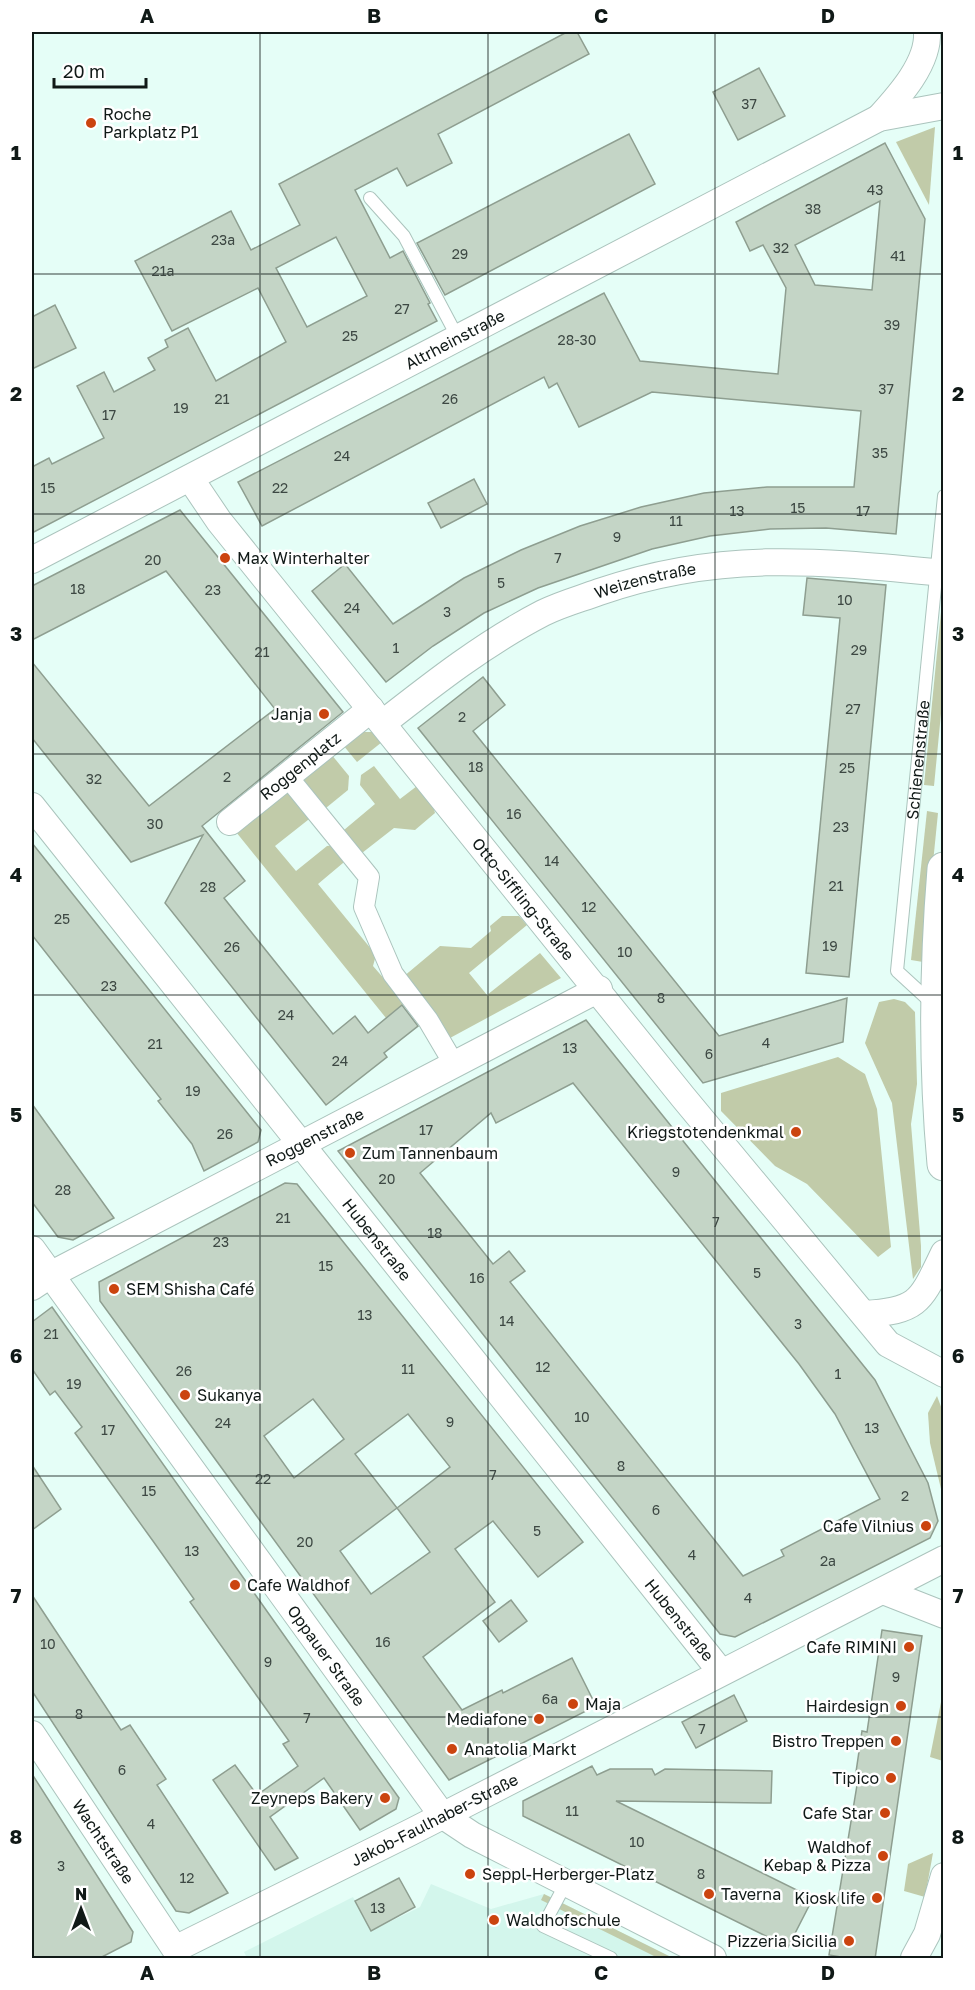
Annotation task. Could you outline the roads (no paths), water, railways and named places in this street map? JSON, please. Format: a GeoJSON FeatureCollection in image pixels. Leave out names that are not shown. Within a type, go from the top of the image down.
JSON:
{"type":"FeatureCollection","features":[{"type":"Feature","properties":{"kind":"main road"},"geometry":{"type":"LineString","coordinates":[[944,869],[937,958],[936,1007],[939,1110],[944,1164]]}},
{"type":"Feature","properties":{"kind":"street","name":"Altrheinstraße"},"geometry":{"type":"LineString","coordinates":[[879,118],[907,88],[924,42]]}},
{"type":"Feature","properties":{"kind":"street","name":"Altrheinstraße"},"geometry":{"type":"LineString","coordinates":[[32,560],[879,118],[944,106]]}},
{"type":"Feature","properties":{"kind":"street","name":"Otto-Siffling-Straße"},"geometry":{"type":"LineString","coordinates":[[190,478],[219,521],[599,989],[683,1097],[888,1344],[944,1374]]}},
{"type":"Feature","properties":{"kind":"street","name":"Weizenstraße"},"geometry":{"type":"LineString","coordinates":[[377,716],[490,644],[546,612],[623,584],[680,570],[759,561],[807,561],[939,572]]}},
{"type":"Feature","properties":{"kind":"street","name":"Roggenplatz"},"geometry":{"type":"LineString","coordinates":[[230,822],[287,776],[377,716]]}},
{"type":"Feature","properties":{"kind":"street"},"geometry":{"type":"LineString","coordinates":[[287,776],[369,877],[364,908],[393,974],[428,1020],[454,1064]]}},
{"type":"Feature","properties":{"kind":"street","name":"Hubenstraße"},"geometry":{"type":"LineString","coordinates":[[32,806],[721,1672]]}},
{"type":"Feature","properties":{"kind":"street","name":"Roggenstraße"},"geometry":{"type":"LineString","coordinates":[[41,1281],[599,989]]}},
{"type":"Feature","properties":{"kind":"street","name":"Oppauer Straße"},"geometry":{"type":"LineString","coordinates":[[32,1249],[41,1281],[442,1815],[472,1835],[713,1959]]}},
{"type":"Feature","properties":{"kind":"street"},"geometry":{"type":"LineString","coordinates":[[865,1314],[895,1312],[912,1306],[925,1292],[944,1253]]}},
{"type":"Feature","properties":{"kind":"street","name":"Jakob-Faulhaber-Straße"},"geometry":{"type":"LineString","coordinates":[[175,1948],[442,1815],[944,1559]]}},
{"type":"Feature","properties":{"kind":"street"},"geometry":{"type":"LineString","coordinates":[[883,1591],[944,1615]]}},
{"type":"Feature","properties":{"kind":"street","name":"Wachtstraße"},"geometry":{"type":"LineString","coordinates":[[32,1734],[175,1948]]}},
{"type":"Feature","properties":{"kind":"street"},"geometry":{"type":"LineString","coordinates":[[914,1959],[927,1934],[944,1876]]}},
{"type":"Feature","properties":{"kind":"lane"},"geometry":{"type":"LineString","coordinates":[[370,198],[404,236],[458,338]]}},
{"type":"Feature","properties":{"kind":"lane","name":"Schienenstraße"},"geometry":{"type":"LineString","coordinates":[[936,1007],[897,971],[939,572],[944,496]]}},
{"type":"Feature","properties":{"kind":"lane"},"geometry":{"type":"LineString","coordinates":[[566,1883],[543,1926],[611,1959]]}},
{"type":"Feature","properties":{"kind":"place","name":"Roche Parkplatz P1"},"geometry":{"type":"Point","coordinates":[91,123]}},
{"type":"Feature","properties":{"kind":"place","name":"Max Winterhalter"},"geometry":{"type":"Point","coordinates":[225,558]}},
{"type":"Feature","properties":{"kind":"place","name":"Janja"},"geometry":{"type":"Point","coordinates":[324,714]}},
{"type":"Feature","properties":{"kind":"place","name":"Kriegstotendenkmal"},"geometry":{"type":"Point","coordinates":[796,1132]}},
{"type":"Feature","properties":{"kind":"place","name":"Zum Tannenbaum"},"geometry":{"type":"Point","coordinates":[350,1153]}},
{"type":"Feature","properties":{"kind":"place","name":"SEM Shisha Café"},"geometry":{"type":"Point","coordinates":[114,1289]}},
{"type":"Feature","properties":{"kind":"place","name":"Sukanya"},"geometry":{"type":"Point","coordinates":[185,1395]}},
{"type":"Feature","properties":{"kind":"place","name":"Cafe Vilnius"},"geometry":{"type":"Point","coordinates":[926,1526]}},
{"type":"Feature","properties":{"kind":"place","name":"Cafe Waldhof"},"geometry":{"type":"Point","coordinates":[235,1585]}},
{"type":"Feature","properties":{"kind":"place","name":"Cafe RIMINI"},"geometry":{"type":"Point","coordinates":[909,1647]}},
{"type":"Feature","properties":{"kind":"place","name":"Maja"},"geometry":{"type":"Point","coordinates":[573,1704]}},
{"type":"Feature","properties":{"kind":"place","name":"Hairdesign"},"geometry":{"type":"Point","coordinates":[901,1706]}},
{"type":"Feature","properties":{"kind":"place","name":"Mediafone"},"geometry":{"type":"Point","coordinates":[539,1719]}},
{"type":"Feature","properties":{"kind":"place","name":"Bistro Treppen"},"geometry":{"type":"Point","coordinates":[896,1741]}},
{"type":"Feature","properties":{"kind":"place","name":"Anatolia Markt"},"geometry":{"type":"Point","coordinates":[452,1749]}},
{"type":"Feature","properties":{"kind":"place","name":"Tipico"},"geometry":{"type":"Point","coordinates":[891,1778]}},
{"type":"Feature","properties":{"kind":"place","name":"Zeyneps Bakery"},"geometry":{"type":"Point","coordinates":[385,1798]}},
{"type":"Feature","properties":{"kind":"place","name":"Cafe Star"},"geometry":{"type":"Point","coordinates":[885,1813]}},
{"type":"Feature","properties":{"kind":"place","name":"Waldhof Kebap & Pizza"},"geometry":{"type":"Point","coordinates":[883,1856]}},
{"type":"Feature","properties":{"kind":"place","name":"Seppl-Herberger-Platz"},"geometry":{"type":"Point","coordinates":[470,1874]}},
{"type":"Feature","properties":{"kind":"place","name":"Taverna"},"geometry":{"type":"Point","coordinates":[709,1894]}},
{"type":"Feature","properties":{"kind":"place","name":"Kiosk life"},"geometry":{"type":"Point","coordinates":[877,1898]}},
{"type":"Feature","properties":{"kind":"place","name":"Waldhofschule"},"geometry":{"type":"Point","coordinates":[494,1920]}},
{"type":"Feature","properties":{"kind":"place","name":"Pizzeria Sicilia"},"geometry":{"type":"Point","coordinates":[849,1941]}}]}
